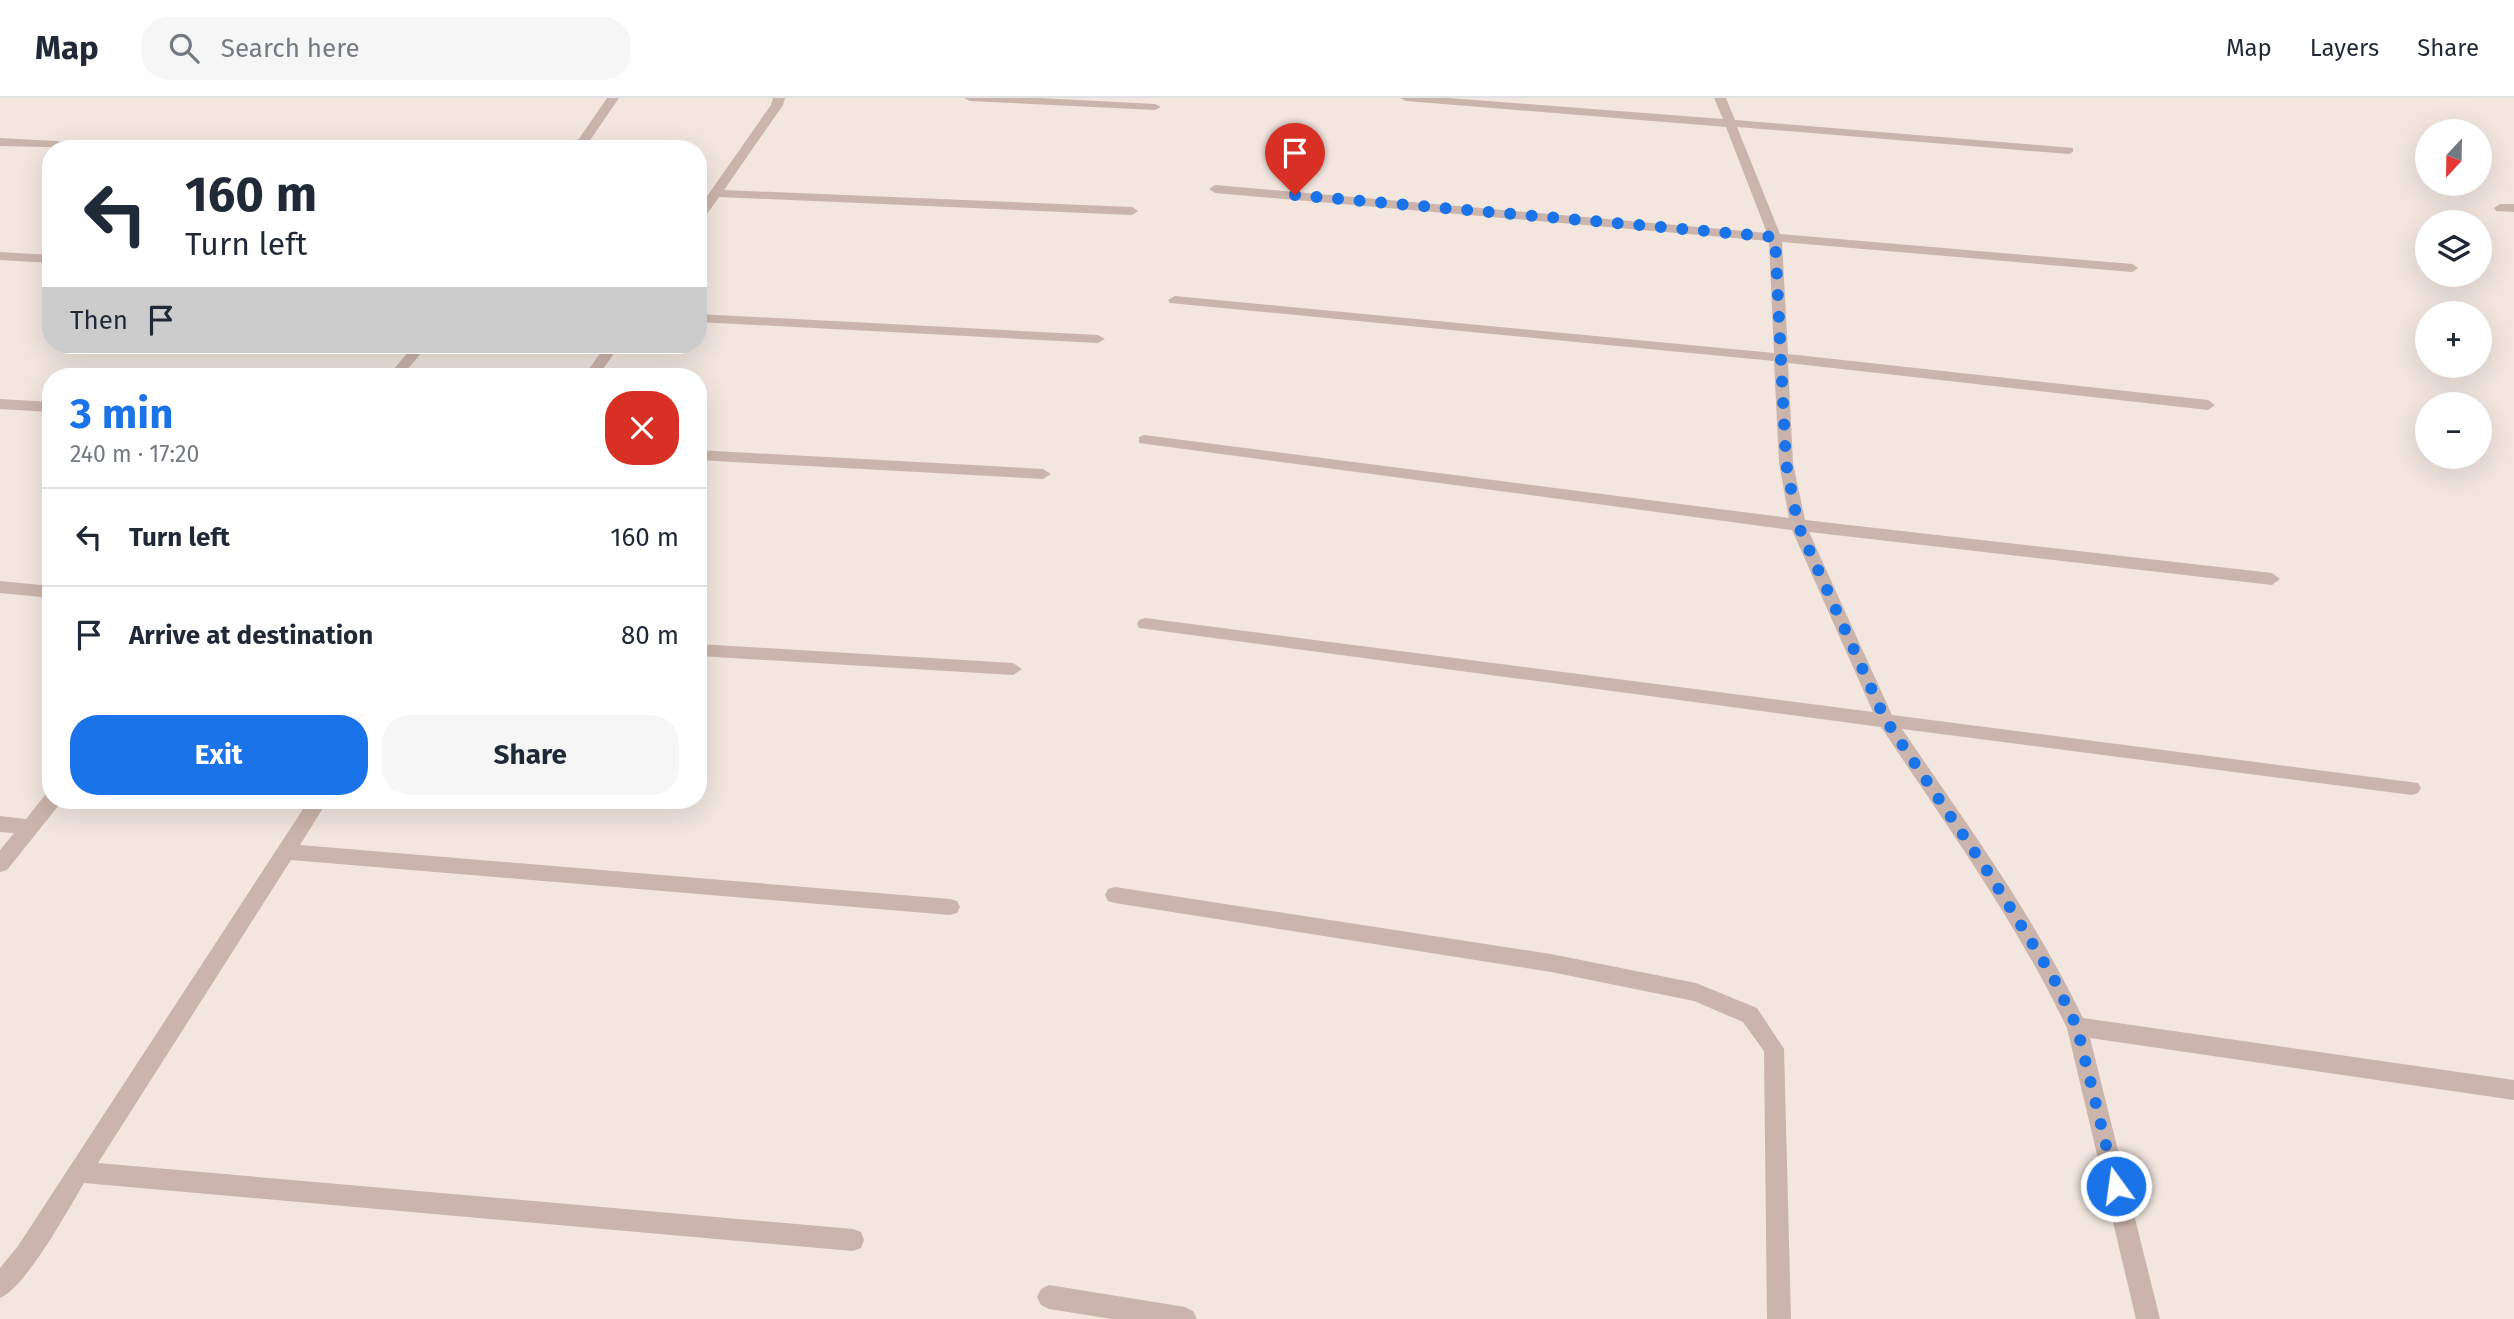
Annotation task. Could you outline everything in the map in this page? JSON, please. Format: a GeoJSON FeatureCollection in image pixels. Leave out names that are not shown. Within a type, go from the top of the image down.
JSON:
{"type":"FeatureCollection","features":[{"type":"Feature","properties":{"kind":"street"},"geometry":{"type":"LineString","coordinates":[[584,140],[613,98]]}},
{"type":"Feature","properties":{"kind":"street"},"geometry":{"type":"LineString","coordinates":[[707,205],[777,105],[779,98]]}},
{"type":"Feature","properties":{"kind":"street"},"geometry":{"type":"LineString","coordinates":[[970,98],[1155,107]]}},
{"type":"Feature","properties":{"kind":"street"},"geometry":{"type":"LineString","coordinates":[[1406,98],[2069,150]]}},
{"type":"Feature","properties":{"kind":"street"},"geometry":{"type":"LineString","coordinates":[[1720,98],[1775,237],[1786,463],[1798,525],[1885,719],[1990,875],[2053,977],[2077,1027],[2148,1319]]}},
{"type":"Feature","properties":{"kind":"street"},"geometry":{"type":"LineString","coordinates":[[0,142],[42,144]]}},
{"type":"Feature","properties":{"kind":"street"},"geometry":{"type":"LineString","coordinates":[[1215,189],[2132,268]]}},
{"type":"Feature","properties":{"kind":"street"},"geometry":{"type":"LineString","coordinates":[[715,193],[1132,211]]}},
{"type":"Feature","properties":{"kind":"street"},"geometry":{"type":"LineString","coordinates":[[2500,208],[2514,208]]}},
{"type":"Feature","properties":{"kind":"street"},"geometry":{"type":"LineString","coordinates":[[0,256],[42,258]]}},
{"type":"Feature","properties":{"kind":"street"},"geometry":{"type":"LineString","coordinates":[[1175,300],[1782,358],[2208,405]]}},
{"type":"Feature","properties":{"kind":"street"},"geometry":{"type":"LineString","coordinates":[[707,318],[1098,339]]}},
{"type":"Feature","properties":{"kind":"street"},"geometry":{"type":"LineString","coordinates":[[402,368],[413,354]]}},
{"type":"Feature","properties":{"kind":"street"},"geometry":{"type":"LineString","coordinates":[[0,404],[42,406]]}},
{"type":"Feature","properties":{"kind":"street"},"geometry":{"type":"LineString","coordinates":[[1144,440],[1798,525],[2272,579]]}},
{"type":"Feature","properties":{"kind":"street"},"geometry":{"type":"LineString","coordinates":[[707,455],[1042,474]]}},
{"type":"Feature","properties":{"kind":"street"},"geometry":{"type":"LineString","coordinates":[[0,587],[42,591]]}},
{"type":"Feature","properties":{"kind":"street"},"geometry":{"type":"LineString","coordinates":[[1145,624],[1549,680],[1885,719],[2412,788]]}},
{"type":"Feature","properties":{"kind":"street"},"geometry":{"type":"LineString","coordinates":[[707,651],[1013,669]]}},
{"type":"Feature","properties":{"kind":"street"},"geometry":{"type":"LineString","coordinates":[[0,864],[45,809]]}},
{"type":"Feature","properties":{"kind":"street"},"geometry":{"type":"LineString","coordinates":[[0,1286],[26,1254],[314,809]]}},
{"type":"Feature","properties":{"kind":"street"},"geometry":{"type":"LineString","coordinates":[[0,824],[30,827]]}},
{"type":"Feature","properties":{"kind":"street"},"geometry":{"type":"LineString","coordinates":[[288,852],[950,907]]}},
{"type":"Feature","properties":{"kind":"street"},"geometry":{"type":"LineString","coordinates":[[1115,895],[1564,965],[1696,992],[1750,1015],[1773,1049],[1779,1319]]}},
{"type":"Feature","properties":{"kind":"street"},"geometry":{"type":"LineString","coordinates":[[2077,1027],[2514,1090]]}},
{"type":"Feature","properties":{"kind":"street"},"geometry":{"type":"LineString","coordinates":[[78,1172],[853,1240]]}},
{"type":"Feature","properties":{"kind":"street"},"geometry":{"type":"LineString","coordinates":[[1049,1297],[1185,1319]]}},
{"type":"Feature","properties":{"kind":"route"},"geometry":{"type":"LineString","coordinates":[[1295,195],[1775,237],[1786,463],[1798,525],[1885,719],[1990,875],[2053,977],[2077,1027],[2116,1186]]}}]}
